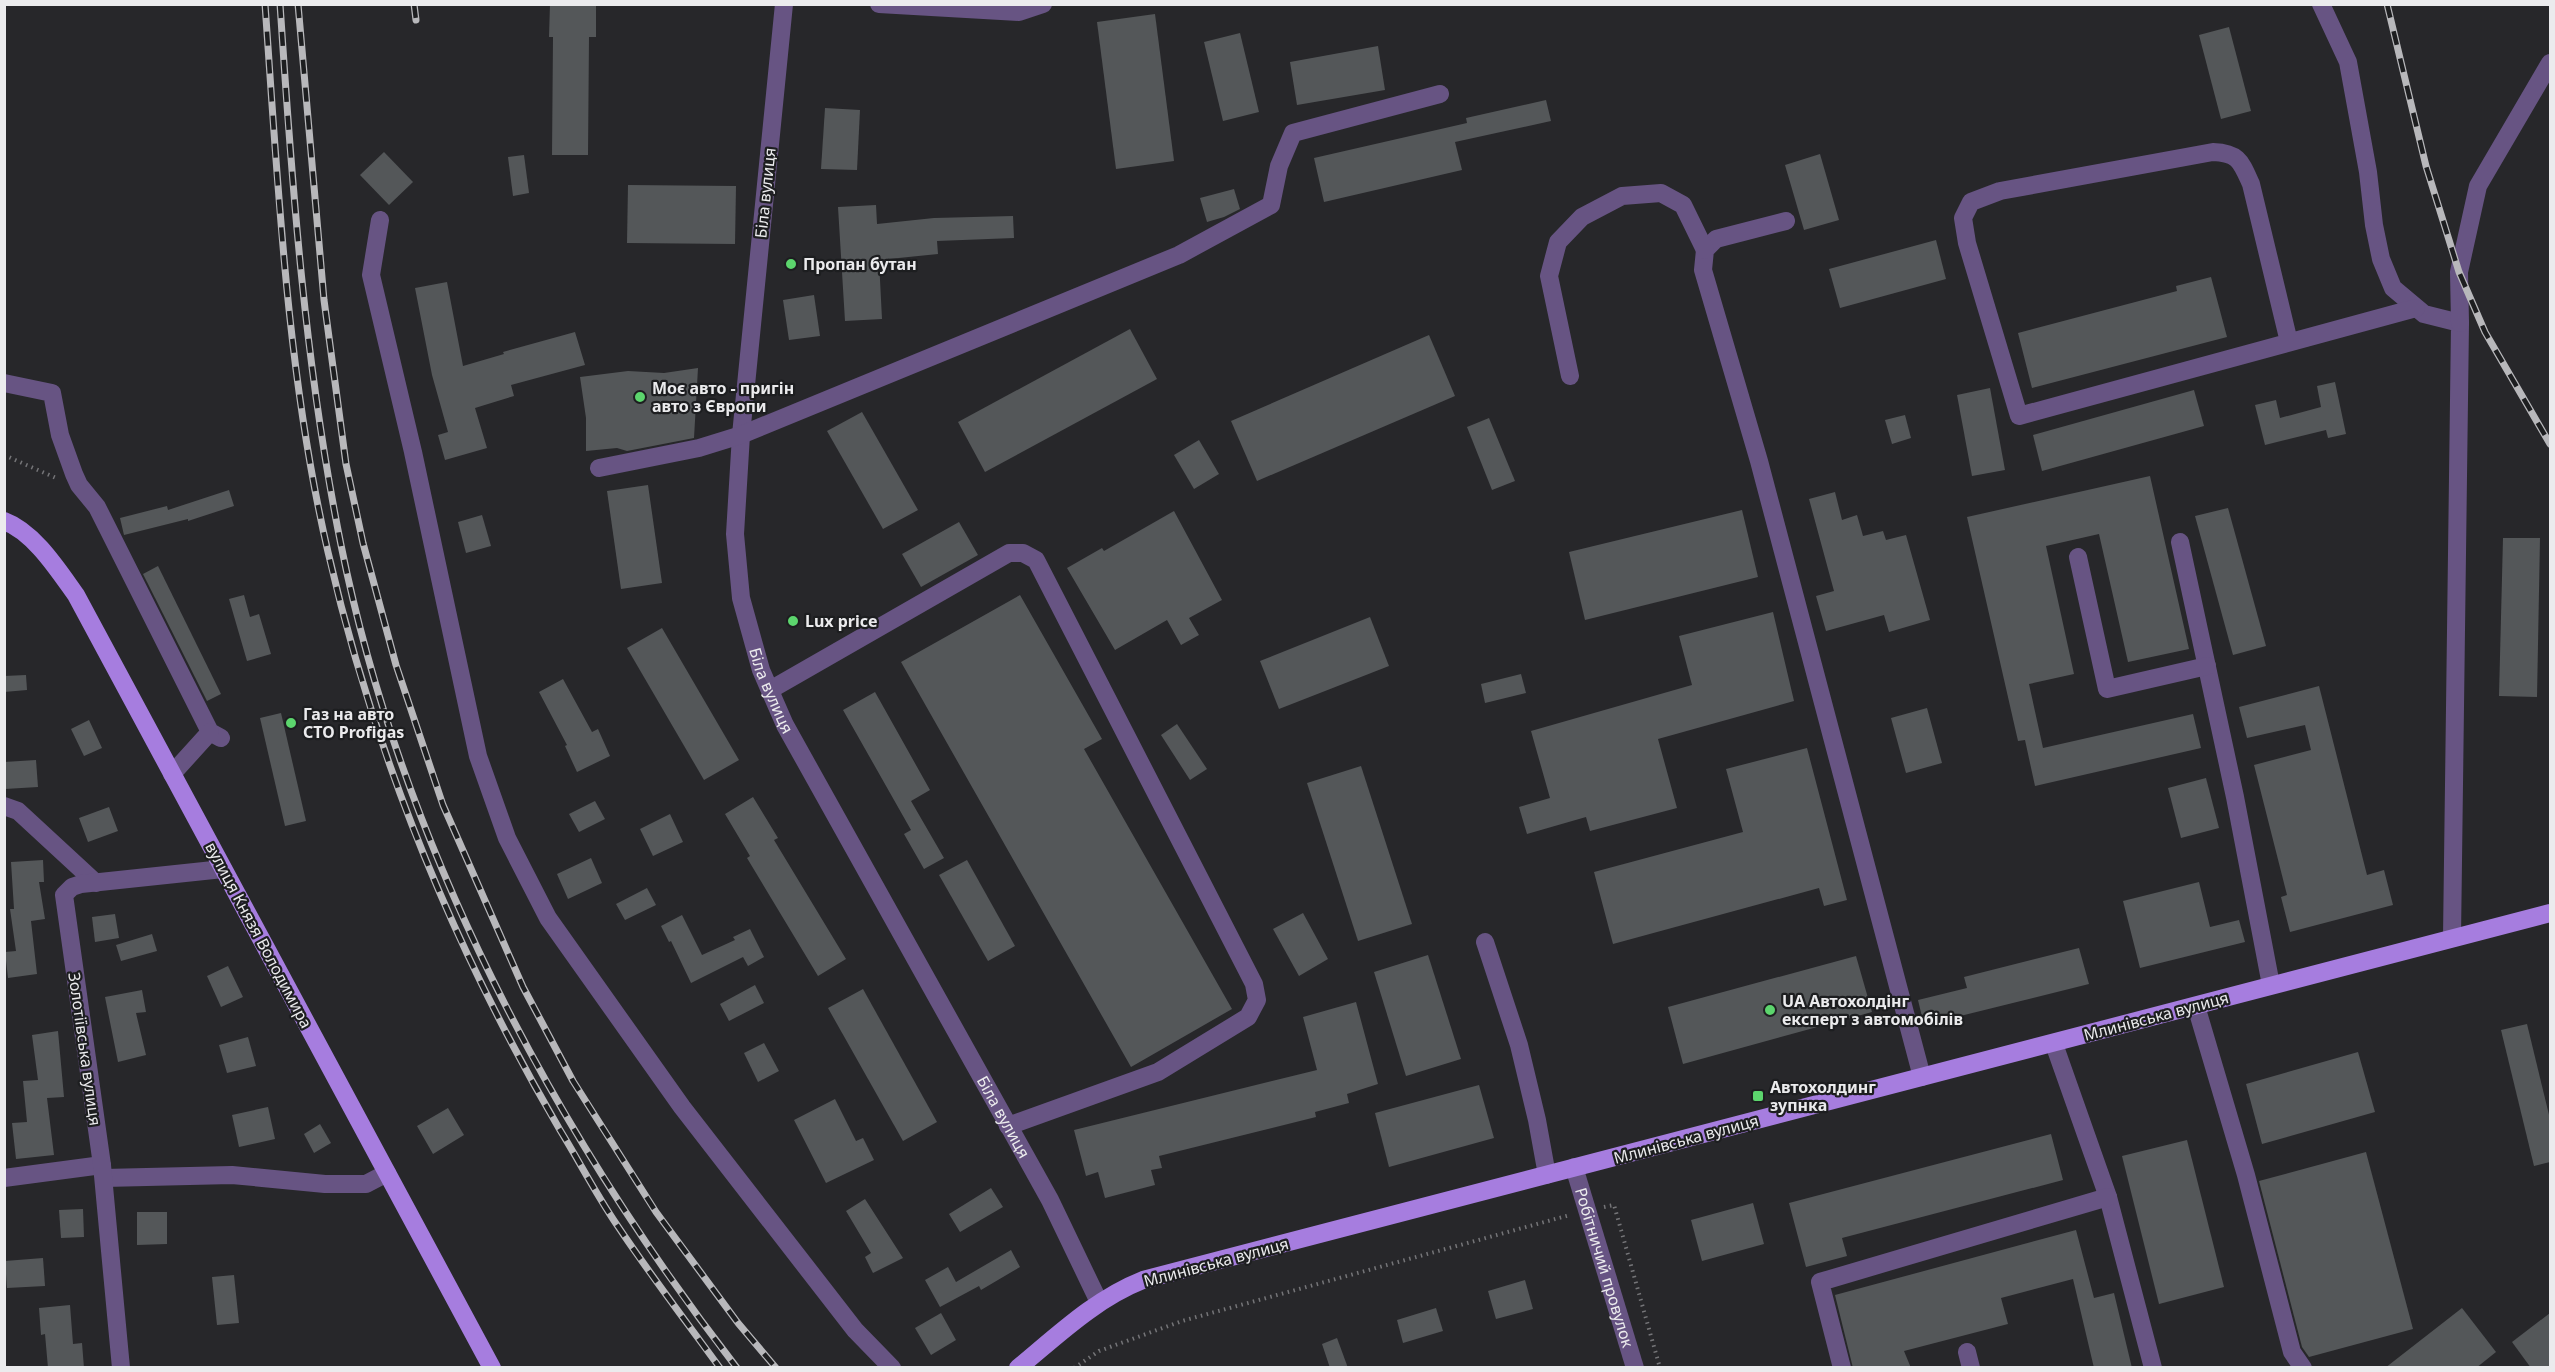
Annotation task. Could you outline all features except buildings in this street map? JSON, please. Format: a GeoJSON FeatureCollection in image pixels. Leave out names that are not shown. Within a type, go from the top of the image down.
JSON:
{"type":"FeatureCollection","features":[{"type":"Feature","properties":{"kind":"main road","name":"вулиця Князя Володимира"},"geometry":{"type":"LineString","coordinates":[[4,521],[13,524],[49,557],[76,595],[492,1368]]}},
{"type":"Feature","properties":{"kind":"main road","name":"Млинівська вулиця"},"geometry":{"type":"LineString","coordinates":[[1018,1368],[1099,1302],[1118,1290],[1143,1280],[2054,1044],[2550,912]]}},
{"type":"Feature","properties":{"kind":"street","name":"Біла вулиця"},"geometry":{"type":"LineString","coordinates":[[784,4],[741,435],[735,534],[741,598],[761,670],[785,725],[1050,1200],[1099,1302]]}},
{"type":"Feature","properties":{"kind":"street"},"geometry":{"type":"LineString","coordinates":[[879,4],[1020,12],[1043,4]]}},
{"type":"Feature","properties":{"kind":"street"},"geometry":{"type":"LineString","coordinates":[[2321,4],[2348,62],[2368,172],[2374,225],[2382,259],[2393,288],[2424,314],[2460,323]]}},
{"type":"Feature","properties":{"kind":"street"},"geometry":{"type":"LineString","coordinates":[[2452,938],[2459,272],[2478,186],[2550,63]]}},
{"type":"Feature","properties":{"kind":"street"},"geometry":{"type":"LineString","coordinates":[[599,468],[699,448],[741,435],[1179,255],[1271,205],[1279,166],[1293,133],[1440,94]]}},
{"type":"Feature","properties":{"kind":"street"},"geometry":{"type":"LineString","coordinates":[[2289,342],[2251,183],[2239,159],[2227,152],[2213,152],[2000,191],[1971,201],[1963,218],[1967,243],[2019,416],[2416,308]]}},
{"type":"Feature","properties":{"kind":"street"},"geometry":{"type":"LineString","coordinates":[[1570,376],[1550,276],[1558,242],[1582,217],[1622,196],[1661,193],[1683,205],[1705,250],[1703,270],[1759,461],[1922,1077]]}},
{"type":"Feature","properties":{"kind":"street"},"geometry":{"type":"LineString","coordinates":[[380,220],[371,275],[478,756],[507,838],[548,918],[682,1107],[855,1330],[892,1368]]}},
{"type":"Feature","properties":{"kind":"street"},"geometry":{"type":"LineString","coordinates":[[1705,250],[1716,239],[1786,221]]}},
{"type":"Feature","properties":{"kind":"street"},"geometry":{"type":"LineString","coordinates":[[4,383],[52,393],[60,435],[79,485],[97,507],[216,735],[172,774]]}},
{"type":"Feature","properties":{"kind":"street"},"geometry":{"type":"LineString","coordinates":[[2180,542],[2235,797],[2271,985]]}},
{"type":"Feature","properties":{"kind":"street"},"geometry":{"type":"LineString","coordinates":[[770,690],[1009,553],[1023,553],[1036,560],[1254,984],[1257,1000],[1248,1017],[1158,1072],[1008,1126]]}},
{"type":"Feature","properties":{"kind":"street"},"geometry":{"type":"LineString","coordinates":[[2078,557],[2107,689],[2207,666]]}},
{"type":"Feature","properties":{"kind":"street"},"geometry":{"type":"LineString","coordinates":[[4,806],[18,811],[96,882]]}},
{"type":"Feature","properties":{"kind":"street","name":"Золотіївська вулиця"},"geometry":{"type":"LineString","coordinates":[[121,1368],[103,1171],[64,895],[72,886],[96,882],[223,869]]}},
{"type":"Feature","properties":{"kind":"street"},"geometry":{"type":"LineString","coordinates":[[1485,942],[1519,1045],[1547,1174]]}},
{"type":"Feature","properties":{"kind":"street"},"geometry":{"type":"LineString","coordinates":[[2196,1006],[2246,1175],[2292,1352],[2303,1368]]}},
{"type":"Feature","properties":{"kind":"street"},"geometry":{"type":"LineString","coordinates":[[2054,1044],[2108,1197],[2153,1368]]}},
{"type":"Feature","properties":{"kind":"street","name":"Робітничий провулок"},"geometry":{"type":"LineString","coordinates":[[1574,1167],[1635,1368]]}},
{"type":"Feature","properties":{"kind":"street"},"geometry":{"type":"LineString","coordinates":[[4,1179],[103,1171],[232,1175],[325,1184],[366,1184],[387,1173]]}},
{"type":"Feature","properties":{"kind":"street"},"geometry":{"type":"LineString","coordinates":[[1842,1368],[1820,1282],[2108,1197]]}},
{"type":"Feature","properties":{"kind":"path"},"geometry":{"type":"LineString","coordinates":[[4,455],[40,472],[79,485]]}},
{"type":"Feature","properties":{"kind":"path"},"geometry":{"type":"LineString","coordinates":[[1074,1368],[1100,1351],[1182,1321],[1587,1210],[1614,1205],[1660,1368]]}},
{"type":"Feature","properties":{"kind":"railway"},"geometry":{"type":"LineString","coordinates":[[265,4],[286,280],[303,418],[328,552],[369,703],[394,777],[452,922],[522,1062],[609,1213],[654,1279],[720,1368]]}},
{"type":"Feature","properties":{"kind":"railway"},"geometry":{"type":"LineString","coordinates":[[280,4],[301,276],[318,411],[341,545],[368,656],[402,766],[444,873],[492,979],[546,1081],[606,1180],[669,1276],[737,1368]]}},
{"type":"Feature","properties":{"kind":"railway"},"geometry":{"type":"LineString","coordinates":[[298,4],[324,300],[346,464],[363,543],[396,665],[443,805],[523,987],[573,1081],[656,1212],[738,1323],[776,1368]]}},
{"type":"Feature","properties":{"kind":"railway"},"geometry":{"type":"LineString","coordinates":[[414,4],[416,20]]}},
{"type":"Feature","properties":{"kind":"railway"},"geometry":{"type":"LineString","coordinates":[[2387,4],[2426,166],[2459,272],[2485,332],[2550,444]]}},
{"type":"Feature","properties":{"kind":"place","name":"Пропан бутан"},"geometry":{"type":"Point","coordinates":[791,264]}},
{"type":"Feature","properties":{"kind":"place","name":"Моє авто - пригін авто з Європи"},"geometry":{"type":"Point","coordinates":[640,397]}},
{"type":"Feature","properties":{"kind":"place","name":"Lux price"},"geometry":{"type":"Point","coordinates":[793,621]}},
{"type":"Feature","properties":{"kind":"place","name":"Газ на авто СТО Profigas"},"geometry":{"type":"Point","coordinates":[291,723]}},
{"type":"Feature","properties":{"kind":"place","name":"UA Автохолдінг експерт з автомобілів"},"geometry":{"type":"Point","coordinates":[1770,1010]}},
{"type":"Feature","properties":{"kind":"place","name":"Автохолдинг зупнка"},"geometry":{"type":"Point","coordinates":[1758,1096]}}]}
